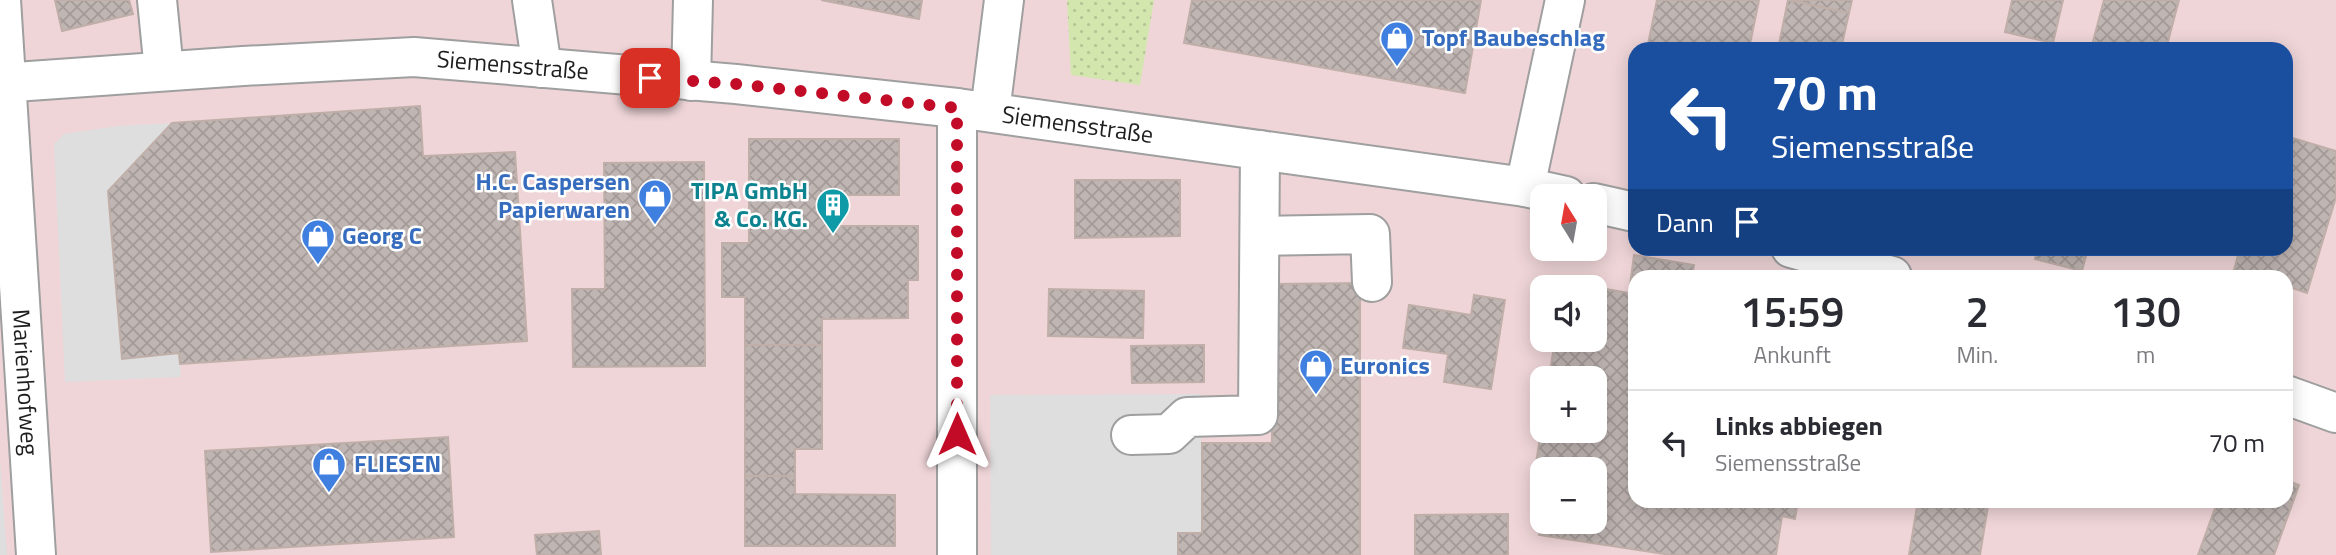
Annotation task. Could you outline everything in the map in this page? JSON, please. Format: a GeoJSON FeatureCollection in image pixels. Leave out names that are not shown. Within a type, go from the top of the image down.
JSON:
{"type":"FeatureCollection","features":[{"type":"Feature","properties":{"kind":"street","name":"Marienhofweg"},"geometry":{"type":"LineString","coordinates":[[1,0],[4,83],[36,555]]}},
{"type":"Feature","properties":{"kind":"street"},"geometry":{"type":"LineString","coordinates":[[157,0],[164,71]]}},
{"type":"Feature","properties":{"kind":"street"},"geometry":{"type":"LineString","coordinates":[[532,0],[542,68]]}},
{"type":"Feature","properties":{"kind":"street"},"geometry":{"type":"LineString","coordinates":[[691,81],[693,0]]}},
{"type":"Feature","properties":{"kind":"street"},"geometry":{"type":"LineString","coordinates":[[957,555],[974,110],[1004,0]]}},
{"type":"Feature","properties":{"kind":"street"},"geometry":{"type":"LineString","coordinates":[[1525,187],[1565,0]]}},
{"type":"Feature","properties":{"kind":"street","name":"Siemensstraße"},"geometry":{"type":"LineString","coordinates":[[4,83],[414,57],[691,81],[974,110],[1530,188]]}},
{"type":"Feature","properties":{"kind":"street"},"geometry":{"type":"LineString","coordinates":[[1131,435],[1169,433],[1187,416],[1258,415],[1261,150]]}},
{"type":"Feature","properties":{"kind":"street"},"geometry":{"type":"LineString","coordinates":[[1607,206],[1628,211]]}},
{"type":"Feature","properties":{"kind":"street"},"geometry":{"type":"LineString","coordinates":[[1260,236],[1370,234],[1372,282]]}},
{"type":"Feature","properties":{"kind":"street"},"geometry":{"type":"LineString","coordinates":[[1820,256],[1870,270]]}},
{"type":"Feature","properties":{"kind":"street"},"geometry":{"type":"LineString","coordinates":[[2293,398],[2336,413]]}},
{"type":"Feature","properties":{"kind":"shaded area"},"geometry":{"type":"Polygon","coordinates":[[[0,0],[2336,0],[2336,555],[0,555],[0,0]]]}},
{"type":"Feature","properties":{"kind":"shaded area"},"geometry":{"type":"Polygon","coordinates":[[[172,123],[108,191],[122,359],[179,353],[181,377],[65,382],[54,144],[64,134],[118,126],[172,123]]]}},
{"type":"Feature","properties":{"kind":"shaded area"},"geometry":{"type":"Polygon","coordinates":[[[1201,394],[1202,533],[1178,533],[1178,555],[991,555],[990,395],[1201,394]]]}},
{"type":"Feature","properties":{"kind":"shaded area"},"geometry":{"type":"Polygon","coordinates":[[[0,459],[7,555],[0,555],[0,459]]]}},
{"type":"Feature","properties":{"kind":"green space"},"geometry":{"type":"Polygon","coordinates":[[[1067,0],[1154,0],[1140,85],[1071,75],[1067,0]]]}},
{"type":"Feature","properties":{"kind":"building"},"geometry":{"type":"Polygon","coordinates":[[[55,0],[129,0],[133,14],[62,31],[55,0]]]}},
{"type":"Feature","properties":{"kind":"building"},"geometry":{"type":"Polygon","coordinates":[[[821,0],[922,0],[919,19],[821,0]]]}},
{"type":"Feature","properties":{"kind":"building","name":"Topf Baubeschlag"},"geometry":{"type":"Polygon","coordinates":[[[1192,0],[1481,0],[1465,93],[1184,43],[1192,0]]]}},
{"type":"Feature","properties":{"kind":"building"},"geometry":{"type":"Polygon","coordinates":[[[1657,0],[1759,0],[1750,42],[1648,42],[1657,0]]]}},
{"type":"Feature","properties":{"kind":"building"},"geometry":{"type":"Polygon","coordinates":[[[1788,0],[1852,0],[1849,13],[1788,0]]]}},
{"type":"Feature","properties":{"kind":"building"},"geometry":{"type":"Polygon","coordinates":[[[1788,0],[1849,13],[1843,42],[1779,42],[1788,0]]]}},
{"type":"Feature","properties":{"kind":"building"},"geometry":{"type":"Polygon","coordinates":[[[2012,0],[2063,0],[2053,42],[2005,32],[2012,0]]]}},
{"type":"Feature","properties":{"kind":"building"},"geometry":{"type":"Polygon","coordinates":[[[2104,0],[2179,0],[2168,42],[2093,42],[2104,0]]]}},
{"type":"Feature","properties":{"kind":"building","name":"Georg C"},"geometry":{"type":"Polygon","coordinates":[[[420,106],[423,156],[515,152],[527,341],[180,364],[179,353],[122,359],[108,191],[172,123],[420,106]]]}},
{"type":"Feature","properties":{"kind":"building"},"geometry":{"type":"Polygon","coordinates":[[[2293,138],[2336,151],[2336,197],[2307,293],[2293,288],[2293,270],[2234,270],[2238,256],[2293,256],[2293,138]]]}},
{"type":"Feature","properties":{"kind":"building","name":"TIPA GmbH & Co. KG."},"geometry":{"type":"Polygon","coordinates":[[[749,139],[899,139],[899,195],[827,195],[826,226],[918,226],[918,280],[908,280],[908,318],[822,319],[822,345],[745,345],[745,297],[722,297],[722,243],[749,243],[749,139]]]}},
{"type":"Feature","properties":{"kind":"building","name":"H.C. Caspersen Papierwaren"},"geometry":{"type":"Polygon","coordinates":[[[704,162],[705,366],[573,367],[572,289],[605,289],[604,163],[704,162]]]}},
{"type":"Feature","properties":{"kind":"building"},"geometry":{"type":"Polygon","coordinates":[[[1075,180],[1180,180],[1180,236],[1075,238],[1075,180]]]}},
{"type":"Feature","properties":{"kind":"building"},"geometry":{"type":"Polygon","coordinates":[[[1634,256],[1640,256],[1694,265],[1693,270],[1632,270],[1634,256]]]}},
{"type":"Feature","properties":{"kind":"building"},"geometry":{"type":"Polygon","coordinates":[[[2036,256],[2086,256],[2082,270],[2035,259],[2036,256]]]}},
{"type":"Feature","properties":{"kind":"building","name":"Euronics"},"geometry":{"type":"Polygon","coordinates":[[[1360,283],[1360,555],[1178,555],[1178,533],[1202,533],[1202,443],[1272,443],[1272,284],[1360,283]]]}},
{"type":"Feature","properties":{"kind":"building"},"geometry":{"type":"Polygon","coordinates":[[[1049,289],[1144,291],[1143,338],[1048,336],[1049,289]]]}},
{"type":"Feature","properties":{"kind":"building"},"geometry":{"type":"Polygon","coordinates":[[[1607,289],[1628,293],[1628,508],[1797,508],[1795,519],[1782,516],[1776,555],[1671,555],[1539,535],[1607,534],[1607,457],[1537,457],[1539,443],[1607,443],[1607,366],[1551,366],[1553,352],[1607,352],[1607,289]]]}},
{"type":"Feature","properties":{"kind":"building"},"geometry":{"type":"Polygon","coordinates":[[[1474,295],[1505,300],[1491,389],[1444,382],[1448,354],[1403,348],[1409,305],[1471,315],[1474,295]]]}},
{"type":"Feature","properties":{"kind":"building"},"geometry":{"type":"Polygon","coordinates":[[[745,345],[822,345],[822,449],[795,449],[795,476],[745,476],[745,345]]]}},
{"type":"Feature","properties":{"kind":"building"},"geometry":{"type":"Polygon","coordinates":[[[1204,345],[1204,382],[1132,383],[1131,346],[1204,345]]]}},
{"type":"Feature","properties":{"kind":"building","name":"FLIESEN"},"geometry":{"type":"Polygon","coordinates":[[[448,437],[454,537],[211,552],[205,451],[448,437]]]}},
{"type":"Feature","properties":{"kind":"building"},"geometry":{"type":"Polygon","coordinates":[[[745,476],[795,476],[795,494],[895,495],[895,546],[745,546],[745,476]]]}},
{"type":"Feature","properties":{"kind":"building"},"geometry":{"type":"Polygon","coordinates":[[[2293,483],[2299,485],[2293,502],[2293,483]]]}},
{"type":"Feature","properties":{"kind":"building"},"geometry":{"type":"Polygon","coordinates":[[[1917,508],[1988,508],[1980,555],[1909,555],[1917,508]]]}},
{"type":"Feature","properties":{"kind":"building"},"geometry":{"type":"Polygon","coordinates":[[[2215,508],[2291,508],[2274,555],[2198,555],[2215,508]]]}},
{"type":"Feature","properties":{"kind":"building"},"geometry":{"type":"Polygon","coordinates":[[[1508,514],[1508,555],[1415,555],[1415,515],[1508,514]]]}},
{"type":"Feature","properties":{"kind":"building"},"geometry":{"type":"Polygon","coordinates":[[[599,531],[601,555],[537,555],[535,535],[599,531]]]}},
{"type":"Feature","properties":{"kind":"place","name":"Topf Baubeschlag"},"geometry":{"type":"Point","coordinates":[1397,68]}},
{"type":"Feature","properties":{"kind":"place","name":"H.C. Caspersen Papierwaren"},"geometry":{"type":"Point","coordinates":[655,226]}},
{"type":"Feature","properties":{"kind":"place","name":"TIPA GmbH & Co. KG."},"geometry":{"type":"Point","coordinates":[833,235]}},
{"type":"Feature","properties":{"kind":"place","name":"Georg C"},"geometry":{"type":"Point","coordinates":[318,266]}},
{"type":"Feature","properties":{"kind":"place","name":"Euronics"},"geometry":{"type":"Point","coordinates":[1316,396]}},
{"type":"Feature","properties":{"kind":"place","name":"FLIESEN"},"geometry":{"type":"Point","coordinates":[329,494]}},
{"type":"Feature","properties":{"kind":"route"},"geometry":{"type":"LineString","coordinates":[[650,78],[736,84],[957,108],[957,434]]}}]}
